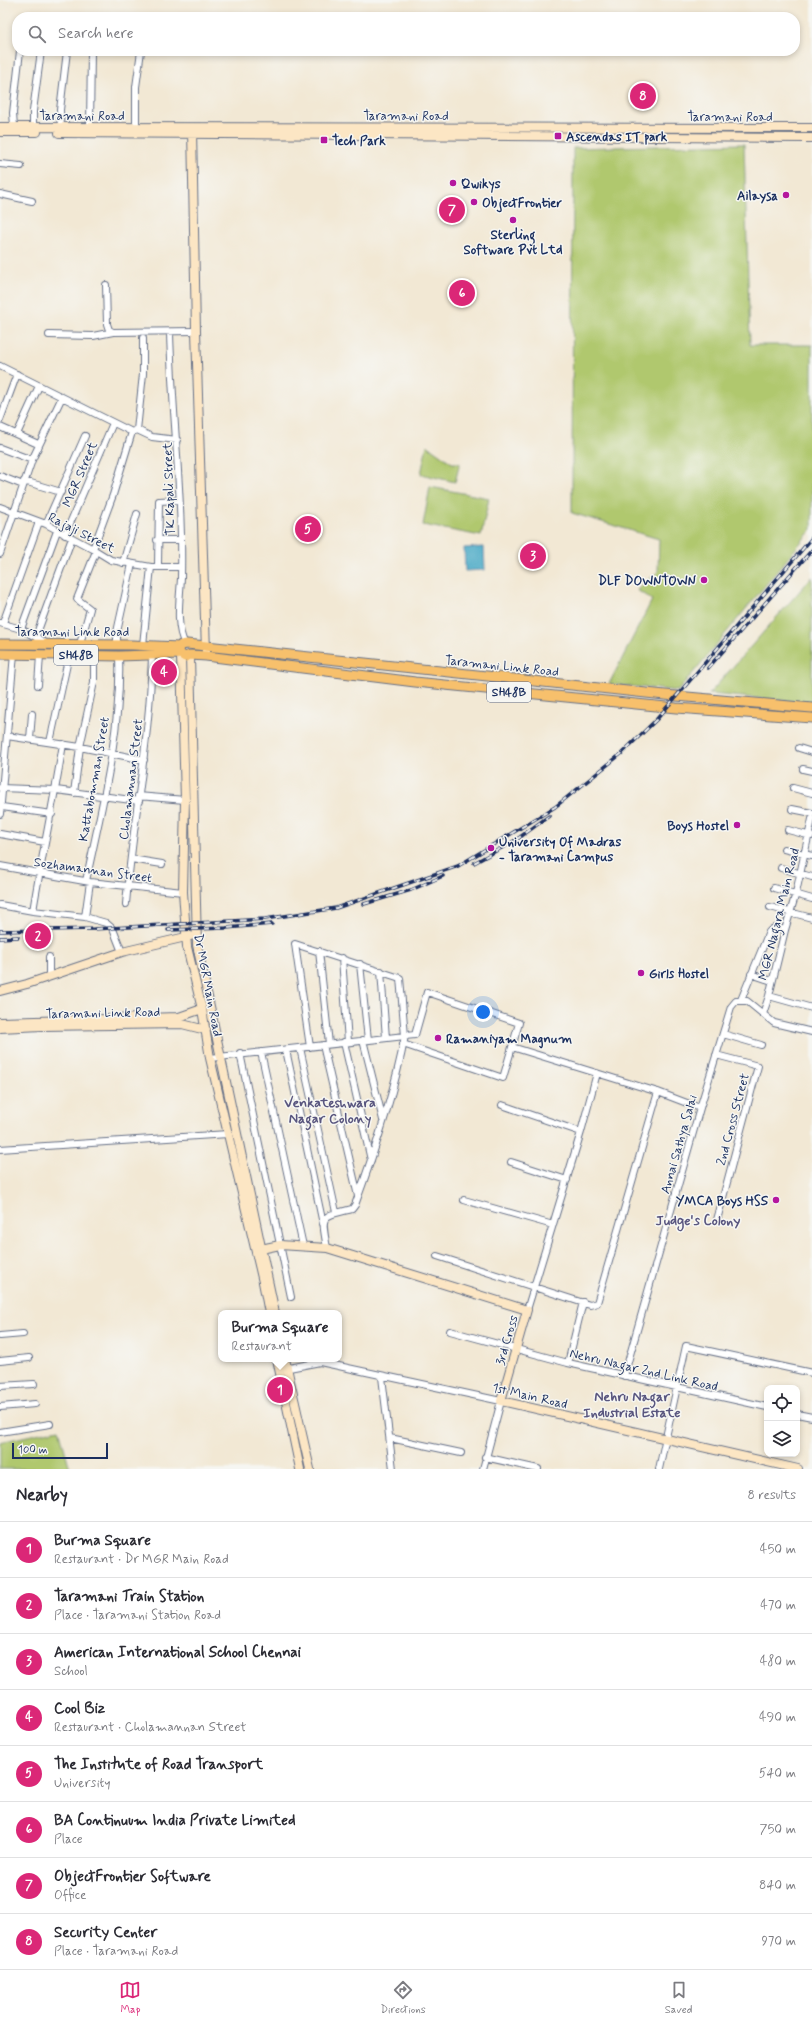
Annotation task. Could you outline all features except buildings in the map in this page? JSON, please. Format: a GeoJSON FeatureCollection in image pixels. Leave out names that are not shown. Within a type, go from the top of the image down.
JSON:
{"type":"FeatureCollection","features":[{"type":"Feature","properties":{"kind":"main road","name":"Taramani Link Road"},"geometry":{"type":"LineString","coordinates":[[0,644],[143,645],[185,651],[206,656],[431,684],[676,708],[812,718]]}},
{"type":"Feature","properties":{"kind":"main road","name":"Taramani Link Road"},"geometry":{"type":"LineString","coordinates":[[0,654],[152,656],[207,646],[665,695],[812,708]]}},
{"type":"Feature","properties":{"kind":"street"},"geometry":{"type":"LineString","coordinates":[[14,126],[13,113],[19,56]]}},
{"type":"Feature","properties":{"kind":"street"},"geometry":{"type":"LineString","coordinates":[[32,127],[40,56]]}},
{"type":"Feature","properties":{"kind":"street"},"geometry":{"type":"LineString","coordinates":[[61,127],[60,110],[66,56]]}},
{"type":"Feature","properties":{"kind":"street"},"geometry":{"type":"LineString","coordinates":[[90,126],[92,56]]}},
{"type":"Feature","properties":{"kind":"street"},"geometry":{"type":"LineString","coordinates":[[136,127],[136,87],[140,56]]}},
{"type":"Feature","properties":{"kind":"street","name":"Taramani Road"},"geometry":{"type":"LineString","coordinates":[[0,127],[90,126],[192,130],[812,138]]}},
{"type":"Feature","properties":{"kind":"street","name":"Taramani Road"},"geometry":{"type":"LineString","coordinates":[[0,132],[812,128]]}},
{"type":"Feature","properties":{"kind":"street"},"geometry":{"type":"LineString","coordinates":[[192,130],[196,331],[207,646],[206,656]]}},
{"type":"Feature","properties":{"kind":"street"},"geometry":{"type":"LineString","coordinates":[[0,164],[21,166]]}},
{"type":"Feature","properties":{"kind":"street"},"geometry":{"type":"LineString","coordinates":[[0,194],[32,201]]}},
{"type":"Feature","properties":{"kind":"street"},"geometry":{"type":"LineString","coordinates":[[106,284],[107,324],[109,330],[113,332]]}},
{"type":"Feature","properties":{"kind":"street"},"geometry":{"type":"LineString","coordinates":[[49,335],[93,336],[113,332],[196,331]]}},
{"type":"Feature","properties":{"kind":"street","name":"TK Kapali Street"},"geometry":{"type":"LineString","coordinates":[[170,332],[171,372],[177,440],[181,567],[180,627],[185,651]]}},
{"type":"Feature","properties":{"kind":"street"},"geometry":{"type":"LineString","coordinates":[[80,644],[90,611],[89,607],[77,599],[95,550],[134,431],[143,374],[143,338]]}},
{"type":"Feature","properties":{"kind":"street"},"geometry":{"type":"LineString","coordinates":[[0,366],[134,431],[152,437],[177,440]]}},
{"type":"Feature","properties":{"kind":"street"},"geometry":{"type":"LineString","coordinates":[[0,420],[16,374]]}},
{"type":"Feature","properties":{"kind":"street"},"geometry":{"type":"LineString","coordinates":[[17,434],[39,386]]}},
{"type":"Feature","properties":{"kind":"street"},"geometry":{"type":"LineString","coordinates":[[0,554],[38,444],[62,397]]}},
{"type":"Feature","properties":{"kind":"street","name":"MGR Street"},"geometry":{"type":"LineString","coordinates":[[65,535],[113,422]]}},
{"type":"Feature","properties":{"kind":"street"},"geometry":{"type":"LineString","coordinates":[[0,427],[38,444]]}},
{"type":"Feature","properties":{"kind":"street"},"geometry":{"type":"LineString","coordinates":[[46,524],[85,436]]}},
{"type":"Feature","properties":{"kind":"street"},"geometry":{"type":"LineString","coordinates":[[0,448],[32,460]]}},
{"type":"Feature","properties":{"kind":"street"},"geometry":{"type":"LineString","coordinates":[[0,476],[61,492]]}},
{"type":"Feature","properties":{"kind":"street"},"geometry":{"type":"LineString","coordinates":[[143,645],[157,540],[159,501],[179,500]]}},
{"type":"Feature","properties":{"kind":"street","name":"Rajaji Street"},"geometry":{"type":"LineString","coordinates":[[0,507],[46,524],[111,560],[154,567],[181,567]]}},
{"type":"Feature","properties":{"kind":"street"},"geometry":{"type":"LineString","coordinates":[[123,563],[137,514]]}},
{"type":"Feature","properties":{"kind":"street"},"geometry":{"type":"LineString","coordinates":[[39,522],[1,623],[21,629],[48,644]]}},
{"type":"Feature","properties":{"kind":"street"},"geometry":{"type":"LineString","coordinates":[[21,629],[57,531]]}},
{"type":"Feature","properties":{"kind":"street"},"geometry":{"type":"LineString","coordinates":[[36,636],[72,538]]}},
{"type":"Feature","properties":{"kind":"street"},"geometry":{"type":"LineString","coordinates":[[157,540],[180,540]]}},
{"type":"Feature","properties":{"kind":"street"},"geometry":{"type":"LineString","coordinates":[[117,645],[117,632],[132,564]]}},
{"type":"Feature","properties":{"kind":"street","name":"Dr MGR Main Road"},"geometry":{"type":"LineString","coordinates":[[185,651],[185,800],[183,892],[186,936],[202,1009],[210,1058],[228,1134],[274,1310]]}},
{"type":"Feature","properties":{"kind":"street","name":"Dr MGR Main Road"},"geometry":{"type":"LineString","coordinates":[[185,651],[197,936],[259,1249],[269,1310]]}},
{"type":"Feature","properties":{"kind":"street"},"geometry":{"type":"LineString","coordinates":[[14,654],[1,788],[1,811],[52,814]]}},
{"type":"Feature","properties":{"kind":"street"},"geometry":{"type":"LineString","coordinates":[[38,685],[40,655]]}},
{"type":"Feature","properties":{"kind":"street"},"geometry":{"type":"LineString","coordinates":[[50,742],[69,655]]}},
{"type":"Feature","properties":{"kind":"street"},"geometry":{"type":"LineString","coordinates":[[74,793],[80,747],[94,682],[94,655]]}},
{"type":"Feature","properties":{"kind":"street","name":"Kattabomman Street"},"geometry":{"type":"LineString","coordinates":[[85,917],[88,882],[111,754],[120,675],[119,656]]}},
{"type":"Feature","properties":{"kind":"street","name":"Cholamannan Street"},"geometry":{"type":"LineString","coordinates":[[126,904],[151,699],[152,656]]}},
{"type":"Feature","properties":{"kind":"street"},"geometry":{"type":"LineString","coordinates":[[30,739],[32,714]]}},
{"type":"Feature","properties":{"kind":"street"},"geometry":{"type":"LineString","coordinates":[[7,736],[63,744],[144,760]]}},
{"type":"Feature","properties":{"kind":"street"},"geometry":{"type":"LineString","coordinates":[[33,911],[39,872],[52,814],[63,744]]}},
{"type":"Feature","properties":{"kind":"street"},"geometry":{"type":"LineString","coordinates":[[799,748],[812,752]]}},
{"type":"Feature","properties":{"kind":"street"},"geometry":{"type":"LineString","coordinates":[[804,769],[812,771]]}},
{"type":"Feature","properties":{"kind":"street"},"geometry":{"type":"LineString","coordinates":[[1,788],[56,790],[103,797],[185,800]]}},
{"type":"Feature","properties":{"kind":"street"},"geometry":{"type":"LineString","coordinates":[[793,788],[812,793]]}},
{"type":"Feature","properties":{"kind":"street"},"geometry":{"type":"LineString","coordinates":[[792,810],[812,813]]}},
{"type":"Feature","properties":{"kind":"street","name":"MGR Nagara Main Road"},"geometry":{"type":"LineString","coordinates":[[763,1014],[770,996],[784,930],[796,893],[804,854],[810,835],[812,819]]}},
{"type":"Feature","properties":{"kind":"street"},"geometry":{"type":"LineString","coordinates":[[788,830],[810,835]]}},
{"type":"Feature","properties":{"kind":"street"},"geometry":{"type":"LineString","coordinates":[[0,834],[45,842]]}},
{"type":"Feature","properties":{"kind":"street"},"geometry":{"type":"LineString","coordinates":[[784,849],[812,856]]}},
{"type":"Feature","properties":{"kind":"street"},"geometry":{"type":"LineString","coordinates":[[131,859],[162,864]]}},
{"type":"Feature","properties":{"kind":"street","name":"Sozhamannan Street"},"geometry":{"type":"LineString","coordinates":[[0,866],[128,888],[183,892]]}},
{"type":"Feature","properties":{"kind":"street"},"geometry":{"type":"LineString","coordinates":[[781,868],[812,877]]}},
{"type":"Feature","properties":{"kind":"street"},"geometry":{"type":"LineString","coordinates":[[774,888],[796,893],[812,899]]}},
{"type":"Feature","properties":{"kind":"street"},"geometry":{"type":"LineString","coordinates":[[0,905],[33,911],[85,917],[106,923],[114,929],[122,952]]}},
{"type":"Feature","properties":{"kind":"street"},"geometry":{"type":"LineString","coordinates":[[770,907],[812,918]]}},
{"type":"Feature","properties":{"kind":"street"},"geometry":{"type":"LineString","coordinates":[[784,930],[772,928],[769,932],[741,1000],[747,1001],[774,1023],[812,1032]]}},
{"type":"Feature","properties":{"kind":"street"},"geometry":{"type":"LineString","coordinates":[[0,990],[49,976],[122,952],[186,936],[197,936]]}},
{"type":"Feature","properties":{"kind":"street"},"geometry":{"type":"LineString","coordinates":[[310,1047],[295,944],[400,978],[405,1036],[383,1121],[371,1160],[352,1209],[336,1212],[325,1218],[322,1224]]}},
{"type":"Feature","properties":{"kind":"street"},"geometry":{"type":"LineString","coordinates":[[319,951],[326,1045],[358,1196]]}},
{"type":"Feature","properties":{"kind":"street"},"geometry":{"type":"LineString","coordinates":[[49,957],[49,976]]}},
{"type":"Feature","properties":{"kind":"street"},"geometry":{"type":"LineString","coordinates":[[342,958],[346,1042],[371,1160]]}},
{"type":"Feature","properties":{"kind":"street"},"geometry":{"type":"LineString","coordinates":[[360,964],[365,1040],[383,1121]]}},
{"type":"Feature","properties":{"kind":"street"},"geometry":{"type":"LineString","coordinates":[[381,971],[386,1038]]}},
{"type":"Feature","properties":{"kind":"street"},"geometry":{"type":"LineString","coordinates":[[751,974],[772,981]]}},
{"type":"Feature","properties":{"kind":"street"},"geometry":{"type":"LineString","coordinates":[[210,1058],[240,1053],[286,1050],[415,1034],[427,992],[519,1023],[503,1078],[403,1044]]}},
{"type":"Feature","properties":{"kind":"street"},"geometry":{"type":"LineString","coordinates":[[770,996],[812,1008]]}},
{"type":"Feature","properties":{"kind":"street","name":"Annai Sathya Salai"},"geometry":{"type":"LineString","coordinates":[[624,1376],[716,1055],[731,1007],[736,1001],[741,1000]]}},
{"type":"Feature","properties":{"kind":"street","name":"Taramani Link Road"},"geometry":{"type":"LineString","coordinates":[[0,1022],[179,1017],[202,1009]]}},
{"type":"Feature","properties":{"kind":"street","name":"Taramani Link Road"},"geometry":{"type":"LineString","coordinates":[[0,1028],[182,1024],[206,1030]]}},
{"type":"Feature","properties":{"kind":"street"},"geometry":{"type":"LineString","coordinates":[[723,1034],[761,1045]]}},
{"type":"Feature","properties":{"kind":"street"},"geometry":{"type":"LineString","coordinates":[[512,1047],[658,1092],[700,1108]]}},
{"type":"Feature","properties":{"kind":"street"},"geometry":{"type":"LineString","coordinates":[[300,1048],[336,1212]]}},
{"type":"Feature","properties":{"kind":"street"},"geometry":{"type":"LineString","coordinates":[[286,1050],[327,1248]]}},
{"type":"Feature","properties":{"kind":"street"},"geometry":{"type":"LineString","coordinates":[[261,1052],[303,1246]]}},
{"type":"Feature","properties":{"kind":"street"},"geometry":{"type":"LineString","coordinates":[[240,1053],[291,1297]]}},
{"type":"Feature","properties":{"kind":"street","name":"2nd Cross Street"},"geometry":{"type":"LineString","coordinates":[[716,1055],[758,1066],[717,1220]]}},
{"type":"Feature","properties":{"kind":"street"},"geometry":{"type":"LineString","coordinates":[[259,1249],[280,1245],[327,1248],[528,1310],[582,1132],[597,1073]]}},
{"type":"Feature","properties":{"kind":"street"},"geometry":{"type":"LineString","coordinates":[[437,1256],[593,1305],[598,1301],[658,1092]]}},
{"type":"Feature","properties":{"kind":"street"},"geometry":{"type":"LineString","coordinates":[[502,1105],[582,1132]]}},
{"type":"Feature","properties":{"kind":"street"},"geometry":{"type":"LineString","coordinates":[[0,1149],[228,1134]]}},
{"type":"Feature","properties":{"kind":"street"},"geometry":{"type":"LineString","coordinates":[[511,1162],[567,1180]]}},
{"type":"Feature","properties":{"kind":"street"},"geometry":{"type":"LineString","coordinates":[[464,1200],[553,1225]]}},
{"type":"Feature","properties":{"kind":"street"},"geometry":{"type":"LineString","coordinates":[[568,1363],[583,1302]]}},
{"type":"Feature","properties":{"kind":"street","name":"3rd Cross"},"geometry":{"type":"LineString","coordinates":[[483,1469],[485,1457],[528,1310]]}},
{"type":"Feature","properties":{"kind":"street","name":"Nehru Nagar 2nd Link Road"},"geometry":{"type":"LineString","coordinates":[[450,1331],[568,1363],[764,1406]]}},
{"type":"Feature","properties":{"kind":"street"},"geometry":{"type":"LineString","coordinates":[[0,1336],[23,1334]]}},
{"type":"Feature","properties":{"kind":"street"},"geometry":{"type":"LineString","coordinates":[[660,1469],[686,1346],[812,1373]]}},
{"type":"Feature","properties":{"kind":"street"},"geometry":{"type":"LineString","coordinates":[[0,1361],[29,1358]]}},
{"type":"Feature","properties":{"kind":"street"},"geometry":{"type":"LineString","coordinates":[[279,1362],[283,1370],[310,1469]]}},
{"type":"Feature","properties":{"kind":"street"},"geometry":{"type":"LineString","coordinates":[[284,1362],[283,1370],[300,1469]]}},
{"type":"Feature","properties":{"kind":"street","name":"1st Main Road"},"geometry":{"type":"LineString","coordinates":[[283,1370],[320,1362],[382,1377],[501,1401],[798,1469]]}},
{"type":"Feature","properties":{"kind":"street"},"geometry":{"type":"LineString","coordinates":[[382,1377],[393,1469]]}},
{"type":"Feature","properties":{"kind":"street"},"geometry":{"type":"LineString","coordinates":[[0,1386],[34,1384]]}},
{"type":"Feature","properties":{"kind":"street"},"geometry":{"type":"LineString","coordinates":[[0,1407],[35,1404]]}},
{"type":"Feature","properties":{"kind":"street"},"geometry":{"type":"LineString","coordinates":[[800,1415],[812,1417]]}},
{"type":"Feature","properties":{"kind":"street"},"geometry":{"type":"LineString","coordinates":[[0,1432],[50,1424]]}},
{"type":"Feature","properties":{"kind":"street"},"geometry":{"type":"LineString","coordinates":[[390,1438],[461,1453]]}},
{"type":"Feature","properties":{"kind":"street"},"geometry":{"type":"LineString","coordinates":[[485,1457],[538,1469]]}},
{"type":"Feature","properties":{"kind":"green space"},"geometry":{"type":"Polygon","coordinates":[[[744,144],[750,345],[812,345],[812,529],[678,691],[609,684],[652,600],[637,590],[658,572],[659,539],[572,513],[573,148],[744,144]]]}},
{"type":"Feature","properties":{"kind":"green space"},"geometry":{"type":"Polygon","coordinates":[[[427,445],[452,463],[460,463],[455,482],[421,474],[427,445]]]}},
{"type":"Feature","properties":{"kind":"green space"},"geometry":{"type":"Polygon","coordinates":[[[430,487],[489,498],[481,536],[423,525],[430,487]]]}},
{"type":"Feature","properties":{"kind":"green space"},"geometry":{"type":"Polygon","coordinates":[[[812,577],[812,703],[709,694],[812,577]]]}},
{"type":"Feature","properties":{"kind":"green space"},"geometry":{"type":"Polygon","coordinates":[[[59,1429],[70,1469],[0,1469],[0,1442],[59,1429]]]}},
{"type":"Feature","properties":{"kind":"water"},"geometry":{"type":"Polygon","coordinates":[[[484,547],[485,570],[465,571],[464,548],[484,547]]]}},
{"type":"Feature","properties":{"kind":"railway"},"geometry":{"type":"LineString","coordinates":[[0,931],[94,929],[265,919],[336,908],[458,866],[555,807],[621,754],[656,720],[812,538]]}},
{"type":"Feature","properties":{"kind":"railway"},"geometry":{"type":"LineString","coordinates":[[708,668],[812,550]]}},
{"type":"Feature","properties":{"kind":"railway"},"geometry":{"type":"LineString","coordinates":[[474,863],[516,840],[549,816]]}},
{"type":"Feature","properties":{"kind":"railway"},"geometry":{"type":"LineString","coordinates":[[364,904],[411,890],[443,876]]}},
{"type":"Feature","properties":{"kind":"railway"},"geometry":{"type":"LineString","coordinates":[[168,930],[226,928],[272,924]]}},
{"type":"Feature","properties":{"kind":"railway"},"geometry":{"type":"LineString","coordinates":[[0,938],[18,937]]}},
{"type":"Feature","properties":{"kind":"place","name":"Security Center"},"geometry":{"type":"Point","coordinates":[643,96]}},
{"type":"Feature","properties":{"kind":"place","name":"Ascendas IT park"},"geometry":{"type":"Point","coordinates":[558,136]}},
{"type":"Feature","properties":{"kind":"place","name":"Tech Park"},"geometry":{"type":"Point","coordinates":[324,140]}},
{"type":"Feature","properties":{"kind":"place","name":"Qwikys"},"geometry":{"type":"Point","coordinates":[453,183]}},
{"type":"Feature","properties":{"kind":"place","name":"Ailaysa"},"geometry":{"type":"Point","coordinates":[786,195]}},
{"type":"Feature","properties":{"kind":"place","name":"ObjectFrontier"},"geometry":{"type":"Point","coordinates":[474,202]}},
{"type":"Feature","properties":{"kind":"place","name":"ObjectFrontier Software"},"geometry":{"type":"Point","coordinates":[452,210]}},
{"type":"Feature","properties":{"kind":"place","name":"Sterling Software Pvt Ltd"},"geometry":{"type":"Point","coordinates":[513,220]}},
{"type":"Feature","properties":{"kind":"place","name":"BA Continuum India Private Limited"},"geometry":{"type":"Point","coordinates":[462,293]}},
{"type":"Feature","properties":{"kind":"place","name":"The Institute of Road Transport"},"geometry":{"type":"Point","coordinates":[308,529]}},
{"type":"Feature","properties":{"kind":"place","name":"American International School Chennai"},"geometry":{"type":"Point","coordinates":[533,556]}},
{"type":"Feature","properties":{"kind":"place","name":"DLF DOWNTOWN"},"geometry":{"type":"Point","coordinates":[704,580]}},
{"type":"Feature","properties":{"kind":"place","name":"Cool Biz"},"geometry":{"type":"Point","coordinates":[164,672]}},
{"type":"Feature","properties":{"kind":"place","name":"Boys Hostel"},"geometry":{"type":"Point","coordinates":[737,825]}},
{"type":"Feature","properties":{"kind":"place","name":"University Of Madras - Taramani Campus"},"geometry":{"type":"Point","coordinates":[491,848]}},
{"type":"Feature","properties":{"kind":"place","name":"Taramani Train Station"},"geometry":{"type":"Point","coordinates":[38,936]}},
{"type":"Feature","properties":{"kind":"place","name":"Girls Hostel"},"geometry":{"type":"Point","coordinates":[641,973]}},
{"type":"Feature","properties":{"kind":"place","name":"Ramaniyam Magnum"},"geometry":{"type":"Point","coordinates":[438,1038]}},
{"type":"Feature","properties":{"kind":"place","name":"YMCA Boys HSS"},"geometry":{"type":"Point","coordinates":[776,1200]}},
{"type":"Feature","properties":{"kind":"place","name":"Burma Square"},"geometry":{"type":"Point","coordinates":[280,1390]}},
{"type":"Feature","properties":{"kind":"district","name":"Venkateshwara Nagar Colony"},"geometry":{"type":"Point","coordinates":[330,1110]}},
{"type":"Feature","properties":{"kind":"district","name":"Judge's Colony"},"geometry":{"type":"Point","coordinates":[698,1220]}},
{"type":"Feature","properties":{"kind":"district","name":"Nehru Nagar Industrial Estate"},"geometry":{"type":"Point","coordinates":[632,1404]}}]}
